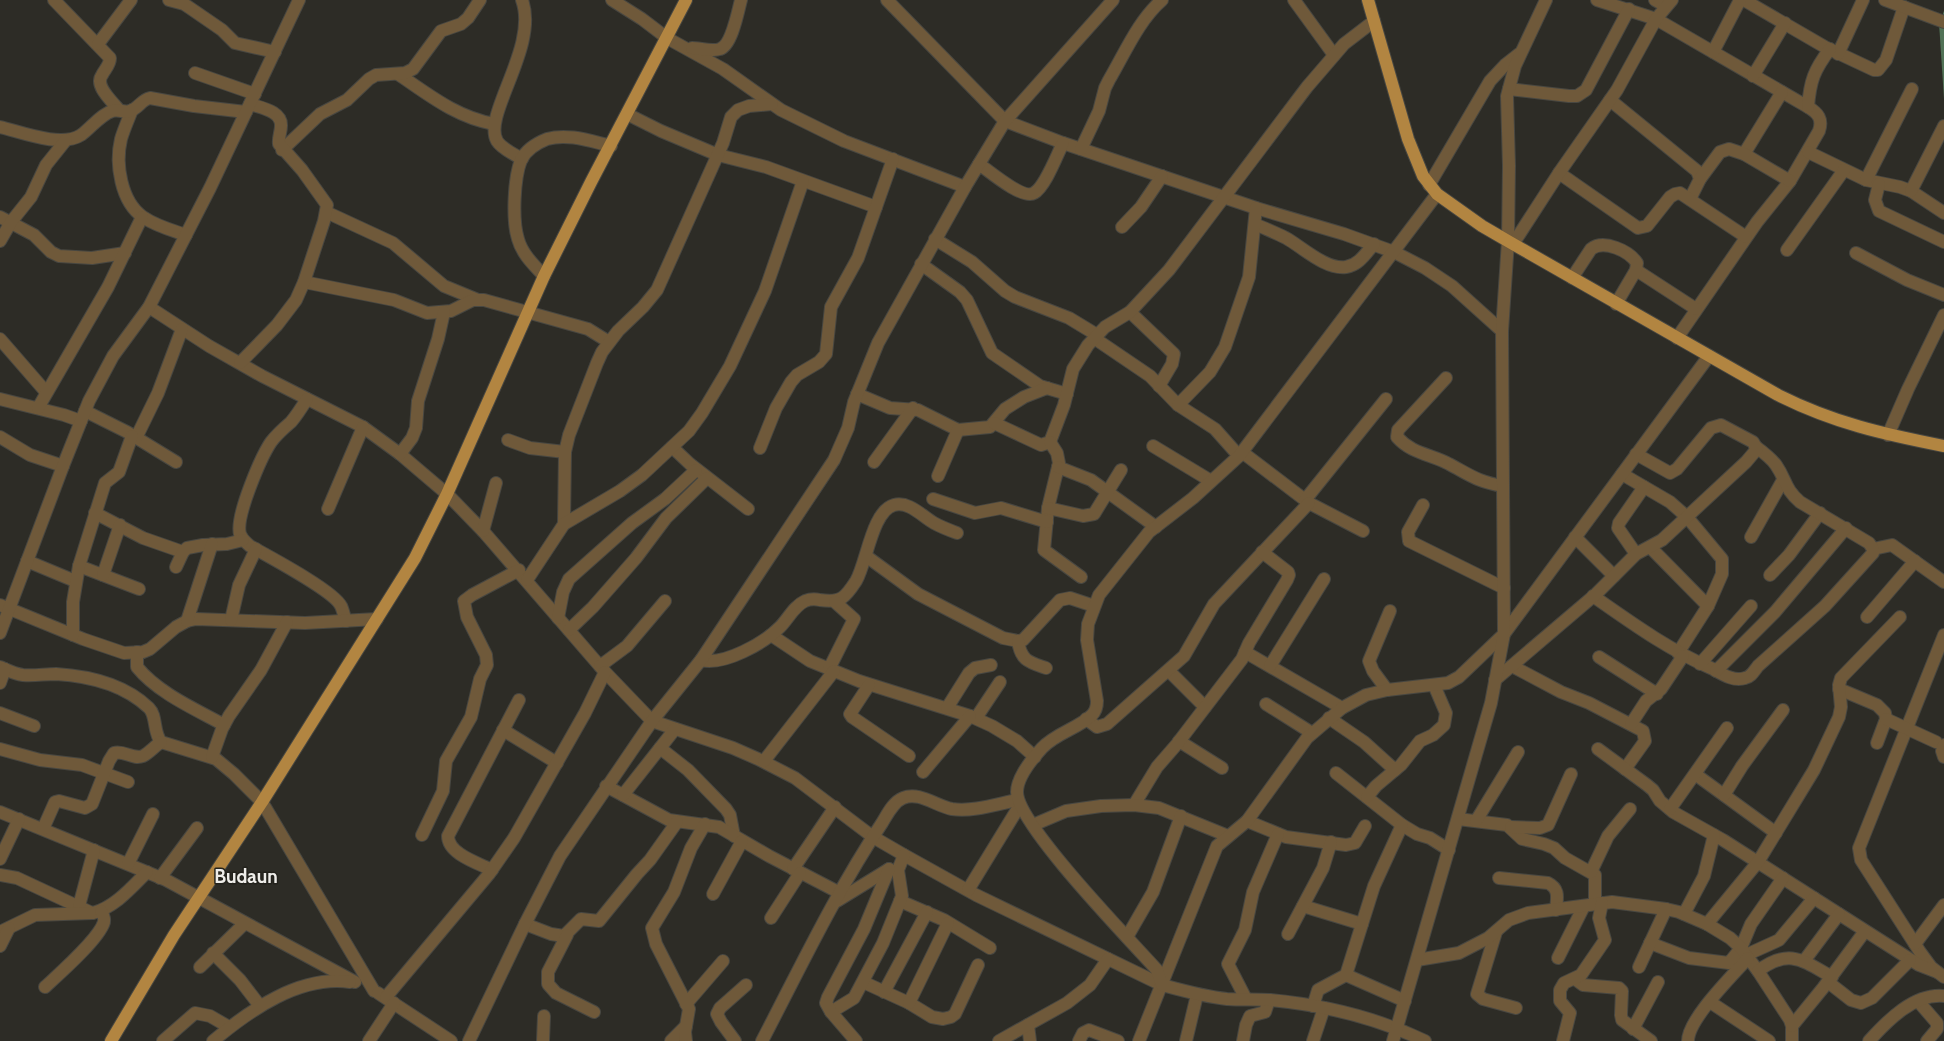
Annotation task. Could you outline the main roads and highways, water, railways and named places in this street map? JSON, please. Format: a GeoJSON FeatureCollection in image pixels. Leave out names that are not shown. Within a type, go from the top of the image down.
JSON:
{"type":"FeatureCollection","features":[{"type":"Feature","properties":{"kind":"main road"},"geometry":{"type":"LineString","coordinates":[[114,1040],[174,935],[200,898],[262,802],[415,558],[447,494],[544,276],[686,0]]}},
{"type":"Feature","properties":{"kind":"main road"},"geometry":{"type":"LineString","coordinates":[[1368,0],[1408,139],[1417,162],[1429,185],[1437,194],[1482,226],[1511,243],[1616,304],[1802,407],[1846,424],[1888,435],[1944,446]]}},
{"type":"Feature","properties":{"kind":"district","name":"Budaun"},"geometry":{"type":"Point","coordinates":[246,876]}}]}
